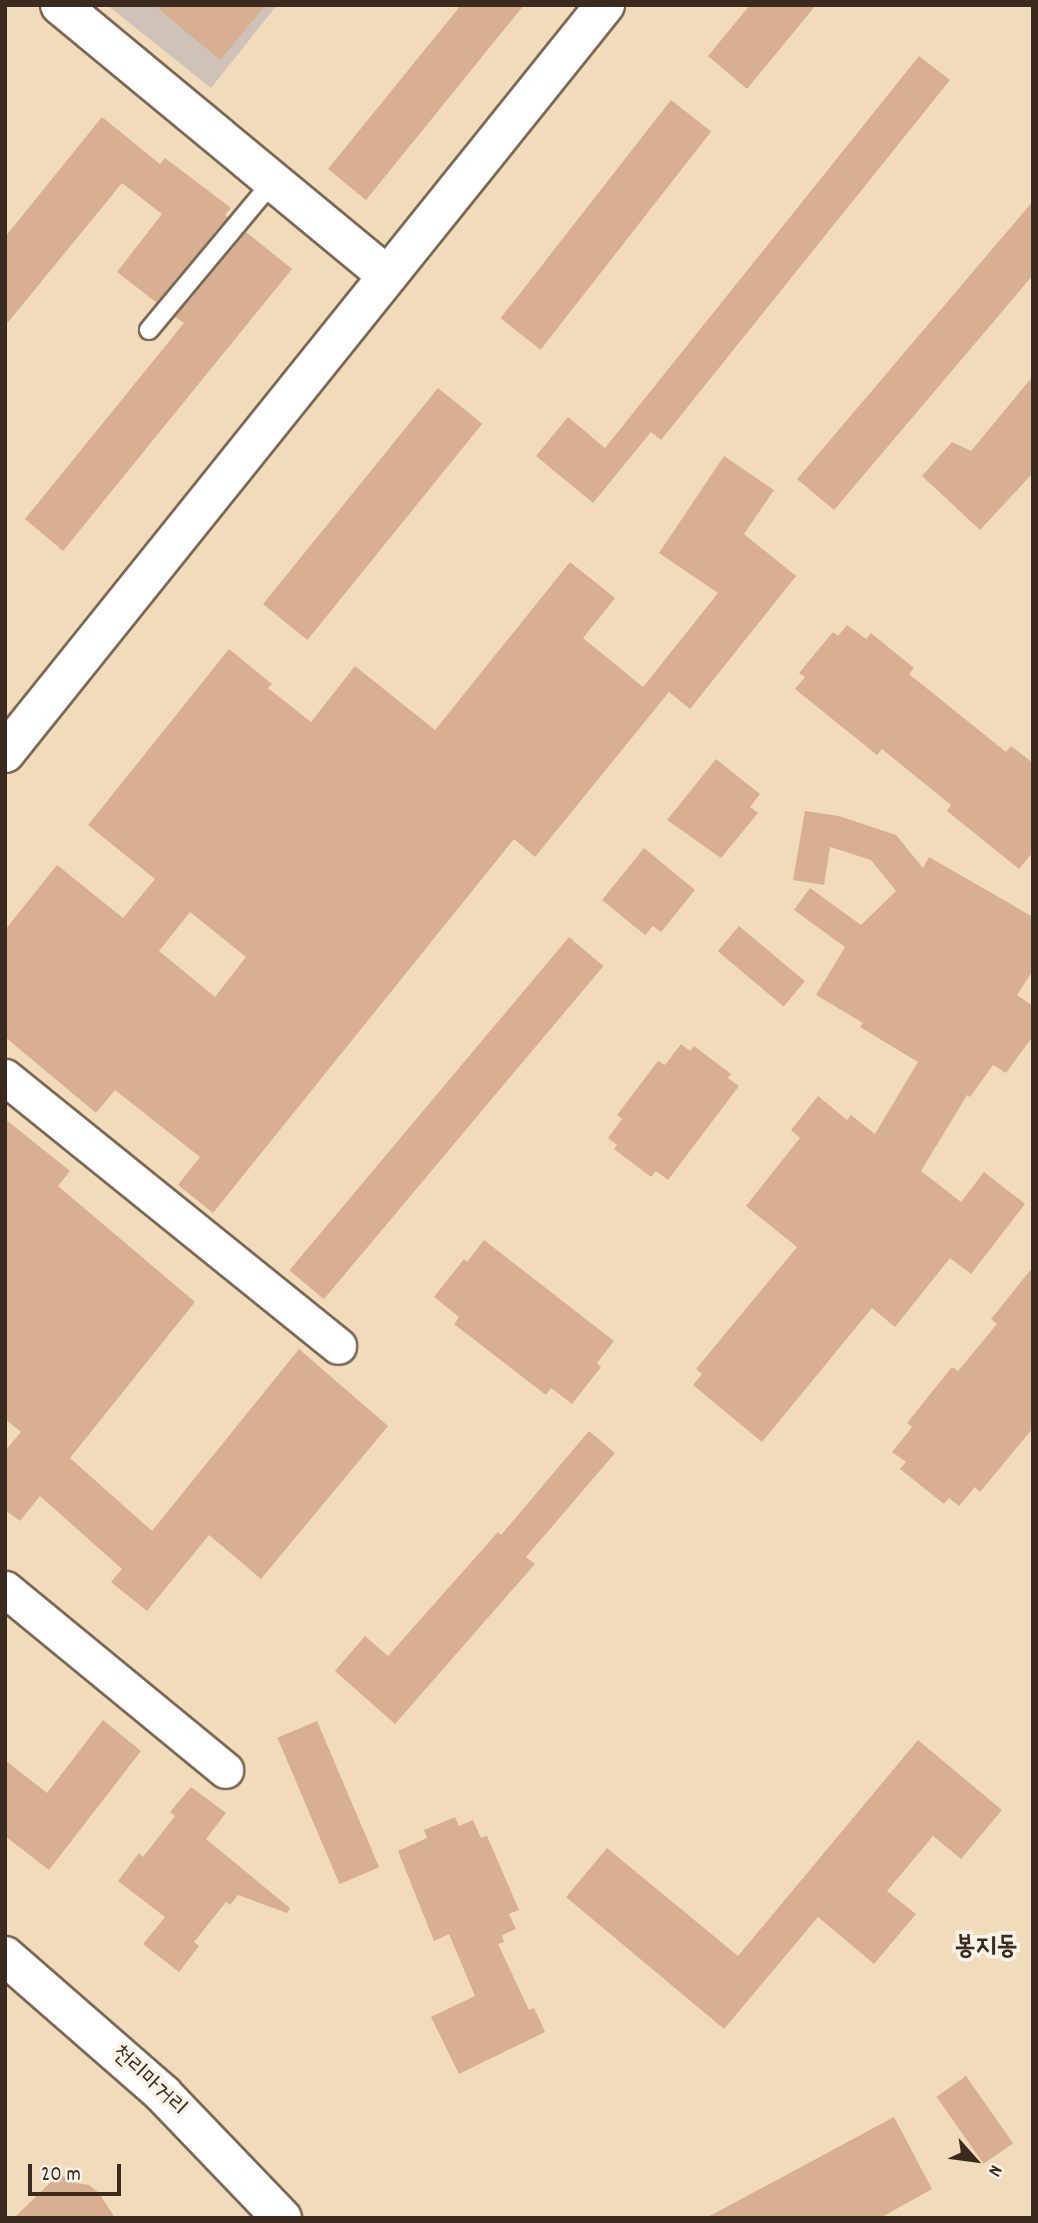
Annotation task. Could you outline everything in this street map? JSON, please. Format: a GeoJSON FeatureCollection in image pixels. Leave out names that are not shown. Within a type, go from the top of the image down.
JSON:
{"type":"FeatureCollection","features":[{"type":"Feature","properties":{"kind":"main road"},"geometry":{"type":"LineString","coordinates":[[60,5],[388,276]]}},
{"type":"Feature","properties":{"kind":"main road"},"geometry":{"type":"LineString","coordinates":[[5,753],[605,5]]}},
{"type":"Feature","properties":{"kind":"main road","name":"천리마거리"},"geometry":{"type":"LineString","coordinates":[[5,1956],[163,2094],[282,2218]]}},
{"type":"Feature","properties":{"kind":"street"},"geometry":{"type":"LineString","coordinates":[[5,1077],[338,1346]]}},
{"type":"Feature","properties":{"kind":"street"},"geometry":{"type":"LineString","coordinates":[[5,1589],[225,1770]]}},
{"type":"Feature","properties":{"kind":"lane"},"geometry":{"type":"LineString","coordinates":[[149,330],[273,181]]}},
{"type":"Feature","properties":{"kind":"shaded area"},"geometry":{"type":"Polygon","coordinates":[[[107,5],[277,5],[211,88],[107,5]]]}},
{"type":"Feature","properties":{"kind":"building"},"geometry":{"type":"Polygon","coordinates":[[[154,5],[266,5],[220,60],[154,5]]]}},
{"type":"Feature","properties":{"kind":"building"},"geometry":{"type":"Polygon","coordinates":[[[461,5],[524,5],[366,200],[328,169],[461,5]]]}},
{"type":"Feature","properties":{"kind":"building"},"geometry":{"type":"Polygon","coordinates":[[[750,5],[816,5],[747,89],[708,56],[750,5]]]}},
{"type":"Feature","properties":{"kind":"building"},"geometry":{"type":"Polygon","coordinates":[[[919,56],[950,80],[661,440],[651,432],[593,503],[536,456],[568,417],[605,448],[919,56]]]}},
{"type":"Feature","properties":{"kind":"building"},"geometry":{"type":"Polygon","coordinates":[[[671,100],[711,131],[541,350],[500,318],[671,100]]]}},
{"type":"Feature","properties":{"kind":"building"},"geometry":{"type":"Polygon","coordinates":[[[102,117],[160,164],[165,158],[231,208],[225,215],[228,217],[157,303],[117,272],[162,214],[122,183],[5,326],[5,237],[102,117]]]}},
{"type":"Feature","properties":{"kind":"building"},"geometry":{"type":"Polygon","coordinates":[[[1033,201],[1033,275],[834,510],[797,479],[1033,201]]]}},
{"type":"Feature","properties":{"kind":"building"},"geometry":{"type":"Polygon","coordinates":[[[246,232],[292,269],[63,551],[25,519],[184,323],[175,317],[246,232]]]}},
{"type":"Feature","properties":{"kind":"building"},"geometry":{"type":"Polygon","coordinates":[[[1033,376],[1033,473],[980,530],[922,476],[952,442],[971,451],[1033,376]]]}},
{"type":"Feature","properties":{"kind":"building"},"geometry":{"type":"Polygon","coordinates":[[[438,388],[482,424],[307,640],[263,604],[438,388]]]}},
{"type":"Feature","properties":{"kind":"building"},"geometry":{"type":"Polygon","coordinates":[[[724,456],[774,490],[744,534],[796,576],[690,709],[669,692],[535,857],[514,839],[213,1213],[178,1185],[200,1157],[115,1090],[96,1113],[5,1037],[5,930],[57,865],[123,918],[155,879],[88,825],[229,649],[272,684],[268,688],[311,722],[355,666],[435,730],[570,562],[615,598],[583,638],[643,687],[718,593],[659,553],[724,456]],[[190,912],[159,951],[215,997],[246,957],[190,912]]]}},
{"type":"Feature","properties":{"kind":"building"},"geometry":{"type":"Polygon","coordinates":[[[847,625],[866,639],[871,633],[914,668],[909,674],[1006,752],[1011,746],[1033,763],[1033,852],[1019,869],[947,811],[951,805],[882,749],[877,755],[795,689],[805,677],[799,673],[833,632],[838,636],[847,625]]]}},
{"type":"Feature","properties":{"kind":"building"},"geometry":{"type":"Polygon","coordinates":[[[716,759],[760,794],[750,807],[758,813],[721,858],[667,820],[716,759]]]}},
{"type":"Feature","properties":{"kind":"building"},"geometry":{"type":"Polygon","coordinates":[[[805,811],[839,816],[896,835],[923,868],[929,857],[1033,917],[1033,970],[1017,995],[1033,1006],[1033,1036],[1006,1073],[993,1065],[970,1097],[967,1095],[921,1171],[961,1202],[984,1172],[1025,1204],[971,1274],[950,1258],[895,1327],[872,1308],[762,1442],[693,1385],[702,1374],[696,1369],[797,1247],[746,1206],[800,1138],[791,1130],[818,1096],[847,1120],[851,1115],[875,1134],[918,1062],[860,1027],[863,1023],[816,995],[845,947],[794,910],[810,888],[861,925],[896,891],[871,860],[830,847],[824,885],[793,880],[805,811]]]}},
{"type":"Feature","properties":{"kind":"building"},"geometry":{"type":"Polygon","coordinates":[[[644,848],[695,890],[661,932],[653,926],[645,935],[602,900],[644,848]]]}},
{"type":"Feature","properties":{"kind":"building"},"geometry":{"type":"Polygon","coordinates":[[[739,926],[805,981],[784,1007],[718,951],[739,926]]]}},
{"type":"Feature","properties":{"kind":"building"},"geometry":{"type":"Polygon","coordinates":[[[569,937],[603,966],[324,1299],[289,1270],[569,937]]]}},
{"type":"Feature","properties":{"kind":"building"},"geometry":{"type":"Polygon","coordinates":[[[681,1044],[690,1051],[694,1046],[731,1074],[728,1078],[739,1086],[668,1180],[656,1171],[651,1177],[614,1149],[617,1145],[608,1138],[622,1119],[617,1115],[658,1061],[665,1065],[681,1044]]]}},
{"type":"Feature","properties":{"kind":"building"},"geometry":{"type":"Polygon","coordinates":[[[5,1119],[70,1171],[58,1186],[195,1302],[70,1458],[152,1531],[299,1349],[388,1426],[261,1579],[209,1535],[147,1611],[111,1582],[122,1569],[40,1496],[20,1521],[5,1510],[5,1451],[21,1432],[5,1419],[5,1119]]]}},
{"type":"Feature","properties":{"kind":"building"},"geometry":{"type":"Polygon","coordinates":[[[484,1240],[614,1341],[597,1363],[601,1367],[572,1404],[551,1388],[546,1395],[454,1324],[459,1317],[434,1297],[464,1259],[467,1262],[484,1240]]]}},
{"type":"Feature","properties":{"kind":"building"},"geometry":{"type":"Polygon","coordinates":[[[1033,1267],[1033,1428],[980,1492],[975,1487],[959,1506],[949,1498],[944,1504],[900,1469],[906,1462],[892,1452],[912,1427],[907,1423],[952,1367],[958,1371],[997,1324],[991,1319],[1033,1267]]]}},
{"type":"Feature","properties":{"kind":"building"},"geometry":{"type":"Polygon","coordinates":[[[589,1431],[615,1453],[526,1557],[535,1564],[395,1724],[335,1671],[365,1636],[388,1656],[498,1532],[501,1535],[589,1431]]]}},
{"type":"Feature","properties":{"kind":"building"},"geometry":{"type":"Polygon","coordinates":[[[103,1720],[141,1751],[49,1870],[5,1836],[5,1760],[47,1793],[103,1720]]]}},
{"type":"Feature","properties":{"kind":"building"},"geometry":{"type":"Polygon","coordinates":[[[317,1721],[379,1867],[340,1884],[277,1738],[317,1721]]]}},
{"type":"Feature","properties":{"kind":"building"},"geometry":{"type":"Polygon","coordinates":[[[918,1740],[1002,1810],[961,1859],[933,1836],[887,1891],[916,1914],[874,1964],[818,1917],[724,2029],[566,1897],[607,1848],[738,1956],[918,1740]]]}},
{"type":"Feature","properties":{"kind":"building"},"geometry":{"type":"Polygon","coordinates":[[[191,1787],[226,1813],[206,1839],[290,1908],[287,1913],[238,1895],[230,1905],[226,1902],[194,1942],[199,1946],[179,1972],[143,1944],[165,1917],[118,1881],[139,1853],[143,1857],[175,1816],[170,1812],[191,1787]]]}},
{"type":"Feature","properties":{"kind":"building"},"geometry":{"type":"Polygon","coordinates":[[[455,1817],[459,1826],[473,1820],[481,1838],[487,1836],[519,1910],[509,1914],[516,1929],[502,1935],[504,1942],[498,1944],[529,2010],[534,2008],[545,2032],[459,2074],[431,2017],[475,1996],[449,1934],[434,1941],[398,1851],[427,1838],[424,1830],[455,1817]]]}},
{"type":"Feature","properties":{"kind":"building"},"geometry":{"type":"Polygon","coordinates":[[[966,2076],[1013,2143],[984,2164],[937,2097],[966,2076]]]}},
{"type":"Feature","properties":{"kind":"building"},"geometry":{"type":"Polygon","coordinates":[[[894,2117],[932,2189],[880,2218],[706,2218],[894,2117]]]}},
{"type":"Feature","properties":{"kind":"building"},"geometry":{"type":"Polygon","coordinates":[[[60,2173],[70,2182],[89,2185],[99,2193],[115,2218],[14,2218],[60,2173]]]}},
{"type":"Feature","properties":{"kind":"district","name":"봉지동"},"geometry":{"type":"Point","coordinates":[986,1948]}}]}
